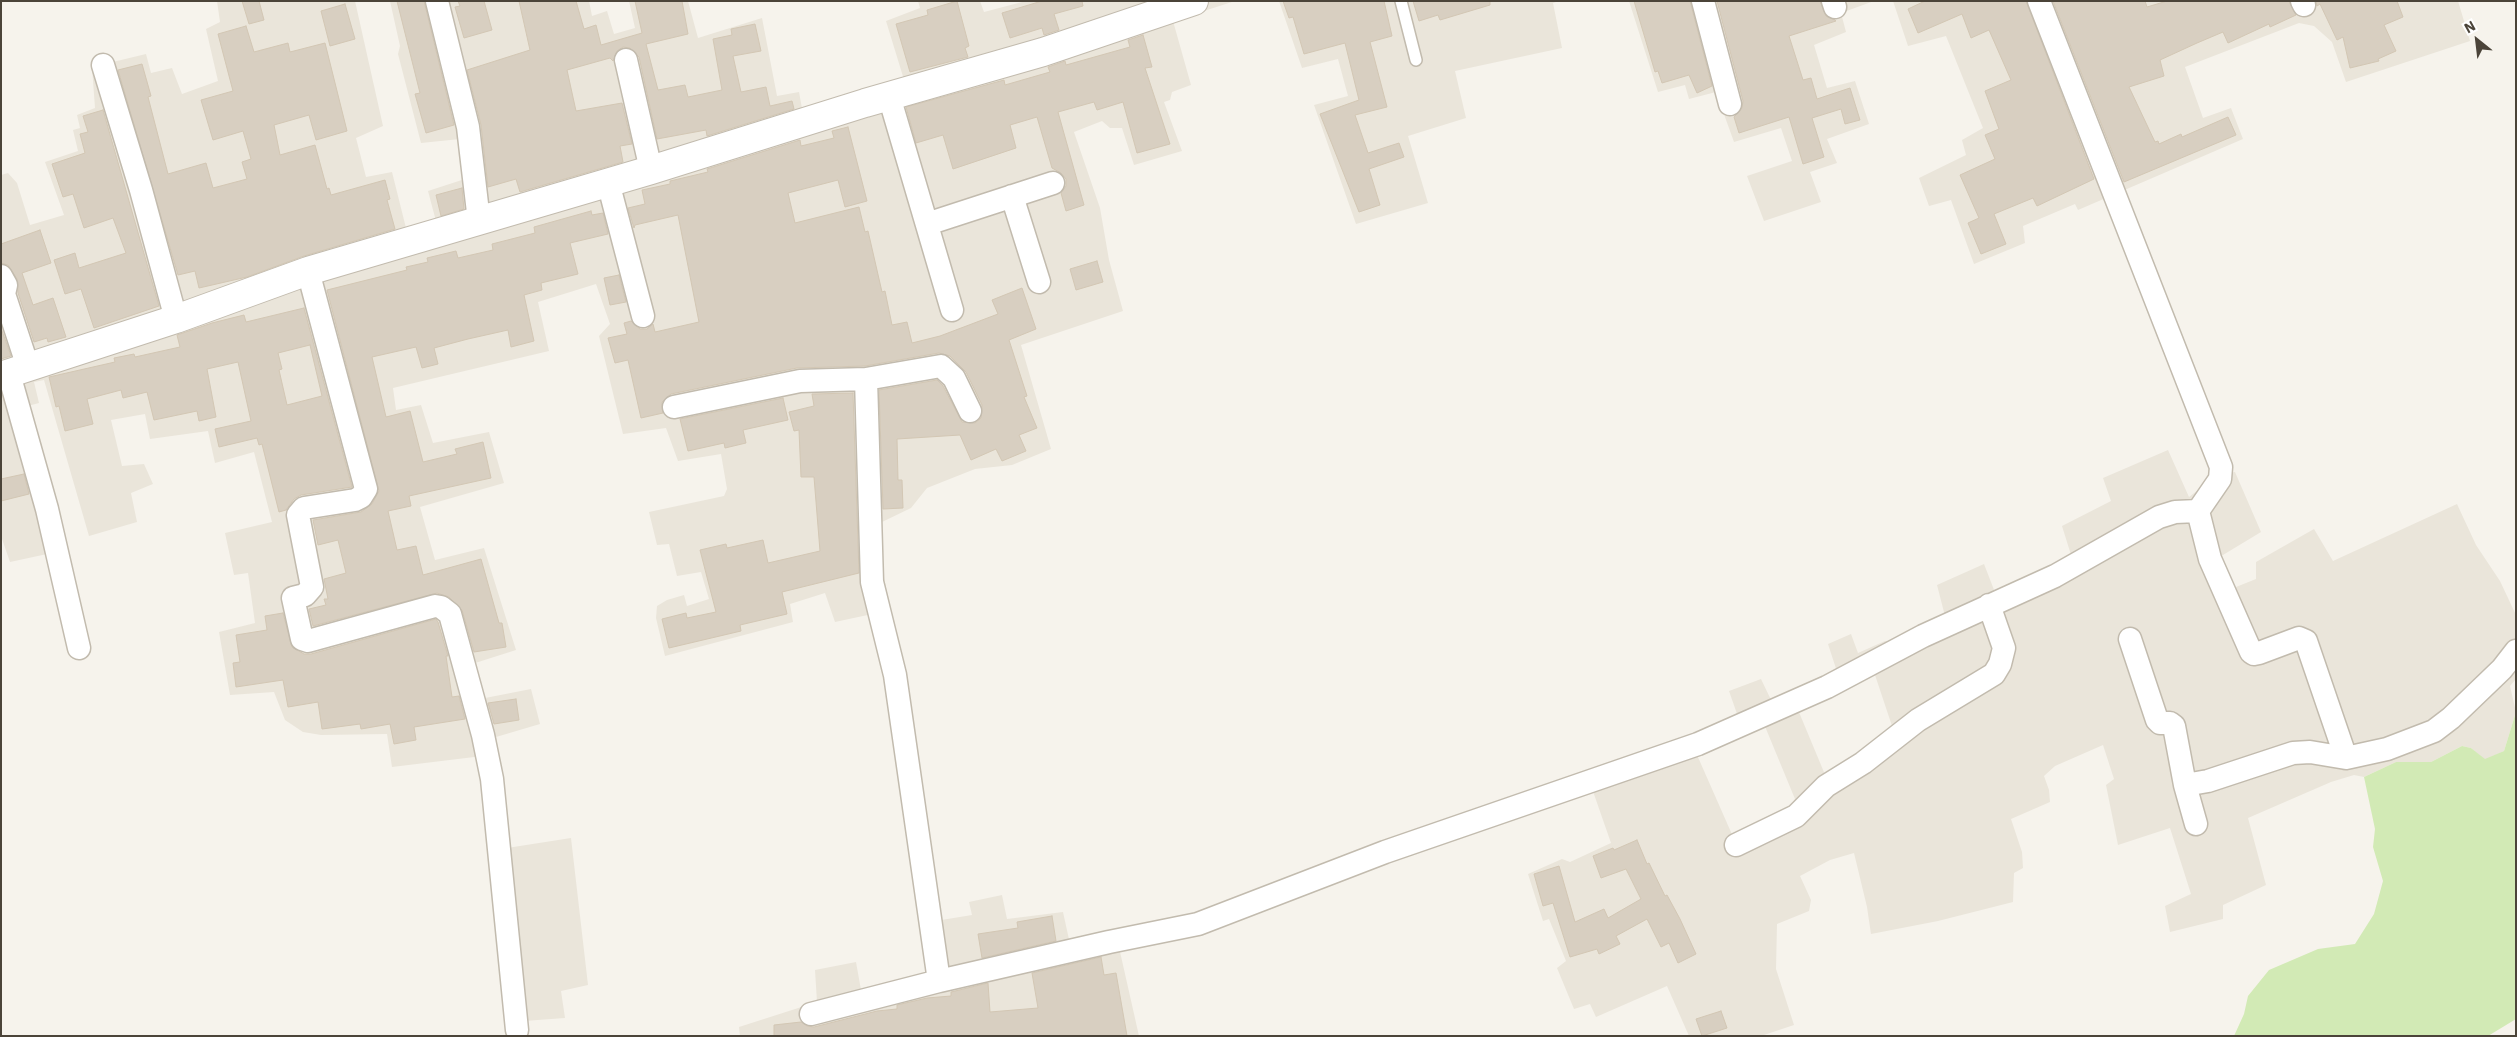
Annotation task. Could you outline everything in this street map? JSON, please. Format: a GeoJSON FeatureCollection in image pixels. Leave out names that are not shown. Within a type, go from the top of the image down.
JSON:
{"type":"FeatureCollection","features":[{"type":"Feature","properties":{"kind":"street"},"geometry":{"type":"LineString","coordinates":[[437,1],[468,127],[479,221]]}},
{"type":"Feature","properties":{"kind":"street"},"geometry":{"type":"LineString","coordinates":[[13,372],[176,319],[308,271],[651,170],[889,96],[1043,52],[1194,1]]}},
{"type":"Feature","properties":{"kind":"street"},"geometry":{"type":"LineString","coordinates":[[1702,1],[1730,104]]}},
{"type":"Feature","properties":{"kind":"street"},"geometry":{"type":"LineString","coordinates":[[2039,1],[2221,467],[2220,479],[2198,511],[2210,559],[2251,652],[2254,654],[2259,653],[2299,638],[2306,641],[2346,758]]}},
{"type":"Feature","properties":{"kind":"street"},"geometry":{"type":"LineString","coordinates":[[626,60],[651,170]]}},
{"type":"Feature","properties":{"kind":"street"},"geometry":{"type":"LineString","coordinates":[[103,65],[141,190],[176,319]]}},
{"type":"Feature","properties":{"kind":"street"},"geometry":{"type":"LineString","coordinates":[[889,96],[952,310]]}},
{"type":"Feature","properties":{"kind":"street"},"geometry":{"type":"LineString","coordinates":[[608,182],[643,316]]}},
{"type":"Feature","properties":{"kind":"street"},"geometry":{"type":"LineString","coordinates":[[926,224],[1053,183]]}},
{"type":"Feature","properties":{"kind":"street"},"geometry":{"type":"LineString","coordinates":[[1012,196],[1039,282]]}},
{"type":"Feature","properties":{"kind":"street"},"geometry":{"type":"LineString","coordinates":[[308,271],[366,489],[361,497],[355,500],[304,508],[298,515],[312,587],[305,595],[292,598],[302,640],[308,641],[435,606],[441,607],[450,614],[483,735],[492,779],[517,1030]]}},
{"type":"Feature","properties":{"kind":"street"},"geometry":{"type":"LineString","coordinates":[[1,276],[6,285],[4,294],[13,372],[79,648]]}},
{"type":"Feature","properties":{"kind":"street"},"geometry":{"type":"LineString","coordinates":[[674,407],[800,381],[866,379],[941,366],[954,378],[970,411]]}},
{"type":"Feature","properties":{"kind":"street"},"geometry":{"type":"LineString","coordinates":[[866,379],[872,582],[895,675],[939,981]]}},
{"type":"Feature","properties":{"kind":"street"},"geometry":{"type":"LineString","coordinates":[[811,1014],[939,981],[1109,942],[1198,924],[1385,852],[1698,744],[1827,686],[1923,636],[2055,576],[2158,517],[2175,512],[2198,511]]}},
{"type":"Feature","properties":{"kind":"street"},"geometry":{"type":"LineString","coordinates":[[1736,845],[1796,816],[1826,786],[1863,763],[1918,720],[1994,674],[2000,664],[2004,648],[1989,605]]}},
{"type":"Feature","properties":{"kind":"street"},"geometry":{"type":"LineString","coordinates":[[2130,639],[2157,720],[2160,723],[2170,723],[2174,726],[2185,785],[2196,824]]}},
{"type":"Feature","properties":{"kind":"street"},"geometry":{"type":"LineString","coordinates":[[2185,785],[2208,782],[2293,753],[2310,752],[2346,758],[2387,749],[2434,731],[2451,718],[2502,670],[2516,651]]}},
{"type":"Feature","properties":{"kind":"lane"},"geometry":{"type":"LineString","coordinates":[[1401,1],[1416,60]]}},
{"type":"Feature","properties":{"kind":"shaded area"},"geometry":{"type":"Polygon","coordinates":[[[217,1],[355,1],[383,126],[356,138],[366,177],[392,172],[407,232],[437,225],[428,191],[468,178],[460,139],[421,143],[398,54],[400,46],[390,1],[589,1],[592,16],[607,11],[614,34],[635,28],[629,1],[688,1],[698,38],[762,18],[777,96],[799,92],[803,114],[905,83],[886,21],[920,8],[918,1],[980,1],[984,12],[1026,1],[1235,1],[1173,21],[1191,85],[1172,92],[1170,100],[1164,102],[1182,151],[1134,165],[1122,128],[1110,128],[1102,121],[1074,132],[1100,208],[1109,260],[1123,311],[1021,345],[1051,449],[1012,465],[975,469],[927,488],[911,508],[882,522],[879,555],[891,610],[835,622],[825,593],[790,604],[793,622],[665,656],[656,618],[657,606],[667,600],[684,595],[687,606],[709,599],[701,572],[677,576],[669,544],[657,545],[649,512],[724,496],[727,489],[721,454],[678,461],[666,428],[623,434],[599,336],[610,324],[596,284],[538,302],[549,351],[393,388],[396,410],[421,405],[433,443],[489,432],[504,483],[420,507],[435,560],[484,548],[516,650],[472,664],[480,699],[531,689],[540,724],[496,737],[499,754],[392,767],[387,734],[321,735],[303,732],[285,720],[274,692],[230,695],[219,632],[255,623],[248,573],[234,575],[225,533],[272,522],[254,452],[215,463],[208,431],[150,439],[145,414],[111,420],[122,466],[144,464],[153,484],[131,493],[137,522],[89,536],[44,380],[34,382],[39,403],[24,407],[61,551],[10,562],[1,536],[1,175],[8,173],[17,183],[30,225],[64,215],[45,162],[78,151],[73,130],[80,128],[77,115],[95,108],[92,67],[146,54],[151,73],[172,68],[182,94],[218,81],[206,29],[220,22],[217,1]]]}},
{"type":"Feature","properties":{"kind":"shaded area"},"geometry":{"type":"Polygon","coordinates":[[[1279,1],[1559,1],[1553,3],[1562,48],[1455,71],[1466,118],[1408,136],[1428,203],[1356,224],[1314,105],[1348,96],[1338,59],[1302,68],[1279,1]]]}},
{"type":"Feature","properties":{"kind":"shaded area"},"geometry":{"type":"Polygon","coordinates":[[[1629,1],[1874,1],[1841,13],[1846,32],[1814,45],[1827,88],[1855,81],[1869,124],[1827,139],[1837,163],[1810,172],[1821,202],[1764,221],[1747,176],[1792,161],[1781,128],[1734,142],[1716,92],[1689,99],[1685,85],[1658,92],[1629,1]]]}},
{"type":"Feature","properties":{"kind":"shaded area"},"geometry":{"type":"Polygon","coordinates":[[[1893,1],[2458,1],[2470,41],[2346,82],[2332,42],[2314,26],[2299,23],[2185,67],[2203,118],[2231,108],[2243,139],[2078,210],[2075,204],[2023,226],[2025,243],[1974,264],[1951,200],[1929,206],[1919,178],[1966,155],[1962,140],[1983,128],[1946,36],[1908,46],[1893,1]]]}},
{"type":"Feature","properties":{"kind":"shaded area"},"geometry":{"type":"Polygon","coordinates":[[[2168,450],[2189,497],[2216,476],[2235,472],[2261,532],[2218,558],[2231,589],[2256,579],[2256,562],[2314,529],[2333,561],[2457,504],[2476,545],[2500,581],[2516,615],[2516,679],[2510,686],[2516,712],[2504,751],[2485,760],[2471,748],[2462,746],[2431,762],[2396,762],[2364,777],[2354,775],[2331,782],[2248,818],[2266,885],[2223,905],[2223,919],[2170,932],[2165,906],[2191,894],[2170,828],[2118,845],[2106,785],[2114,779],[2103,745],[2055,766],[2044,776],[2049,790],[2050,802],[2011,819],[2022,852],[2023,868],[2014,873],[2013,902],[1938,921],[1871,934],[1867,907],[1854,853],[1830,860],[1800,876],[1811,900],[1809,911],[1777,924],[1776,969],[1794,1025],[1761,1036],[1689,1036],[1667,986],[1596,1017],[1590,1004],[1574,1009],[1557,968],[1566,961],[1549,919],[1543,921],[1528,874],[1562,859],[1570,862],[1611,843],[1588,777],[1690,739],[1734,839],[1789,808],[1795,799],[1764,724],[1743,731],[1729,691],[1761,679],[1772,702],[1791,693],[1826,777],[1892,726],[1875,675],[1842,687],[1828,644],[1851,634],[1858,653],[1885,641],[1897,643],[1945,616],[1937,585],[1984,564],[1996,595],[2072,558],[2062,526],[2111,501],[2103,478],[2168,450]]]}},
{"type":"Feature","properties":{"kind":"shaded area"},"geometry":{"type":"Polygon","coordinates":[[[571,838],[588,985],[561,991],[565,1018],[524,1021],[507,848],[571,838]]]}},
{"type":"Feature","properties":{"kind":"shaded area"},"geometry":{"type":"Polygon","coordinates":[[[1002,895],[1007,919],[1063,912],[1070,944],[1116,934],[1139,1036],[740,1036],[739,1027],[817,1002],[815,970],[856,962],[861,990],[932,975],[923,923],[972,915],[969,902],[1002,895]]]}},
{"type":"Feature","properties":{"kind":"green space"},"geometry":{"type":"Polygon","coordinates":[[[2516,712],[2516,1019],[2488,1036],[2234,1036],[2244,1014],[2248,996],[2269,970],[2318,949],[2355,944],[2374,914],[2383,881],[2373,847],[2375,829],[2364,777],[2396,762],[2431,762],[2462,746],[2471,748],[2485,759],[2504,751],[2516,712]]]}},
{"type":"Feature","properties":{"kind":"building"},"geometry":{"type":"Polygon","coordinates":[[[242,1],[259,1],[264,20],[249,24],[242,1]]]}},
{"type":"Feature","properties":{"kind":"building"},"geometry":{"type":"Polygon","coordinates":[[[397,1],[424,1],[454,125],[426,133],[415,94],[420,93],[397,1]]]}},
{"type":"Feature","properties":{"kind":"building"},"geometry":{"type":"Polygon","coordinates":[[[458,1],[484,1],[492,30],[464,38],[455,7],[460,6],[458,1]]]}},
{"type":"Feature","properties":{"kind":"building"},"geometry":{"type":"Polygon","coordinates":[[[519,1],[576,1],[584,29],[596,25],[601,45],[642,33],[635,1],[682,1],[688,34],[646,44],[658,90],[685,85],[688,97],[722,90],[713,39],[732,35],[731,29],[755,24],[761,51],[733,56],[741,92],[766,87],[770,106],[792,101],[794,109],[707,136],[706,130],[657,139],[639,57],[630,48],[623,47],[617,51],[613,61],[610,58],[567,70],[576,111],[622,103],[632,144],[620,146],[623,162],[520,192],[516,179],[488,187],[481,125],[467,70],[530,50],[519,1]]]}},
{"type":"Feature","properties":{"kind":"building"},"geometry":{"type":"Polygon","coordinates":[[[957,1],[969,46],[965,48],[968,57],[910,72],[896,24],[928,15],[927,10],[957,1]]]}},
{"type":"Feature","properties":{"kind":"building"},"geometry":{"type":"Polygon","coordinates":[[[1042,1],[1082,1],[1083,6],[1054,14],[1059,30],[1044,35],[1042,28],[1010,38],[1002,13],[1042,1]]]}},
{"type":"Feature","properties":{"kind":"building"},"geometry":{"type":"Polygon","coordinates":[[[1283,1],[1384,1],[1392,36],[1370,42],[1387,107],[1355,115],[1368,153],[1399,143],[1404,157],[1369,169],[1380,205],[1359,212],[1320,114],[1359,100],[1345,43],[1304,54],[1293,17],[1289,18],[1283,1]]]}},
{"type":"Feature","properties":{"kind":"building"},"geometry":{"type":"Polygon","coordinates":[[[1413,1],[1490,1],[1490,5],[1440,20],[1438,15],[1419,21],[1413,1]]]}},
{"type":"Feature","properties":{"kind":"building"},"geometry":{"type":"Polygon","coordinates":[[[1634,1],[1690,1],[1712,86],[1697,93],[1689,75],[1662,83],[1658,71],[1655,72],[1634,1]]]}},
{"type":"Feature","properties":{"kind":"building"},"geometry":{"type":"Polygon","coordinates":[[[1717,1],[1820,1],[1826,16],[1836,21],[1789,36],[1803,80],[1811,78],[1817,99],[1850,88],[1860,120],[1845,124],[1841,109],[1812,118],[1824,157],[1803,164],[1789,117],[1739,133],[1734,117],[1742,108],[1743,101],[1717,1]]]}},
{"type":"Feature","properties":{"kind":"building"},"geometry":{"type":"Polygon","coordinates":[[[1925,1],[2026,1],[2094,179],[2037,206],[2033,198],[1994,214],[2006,244],[1981,254],[1968,223],[1979,218],[1960,175],[1995,159],[1985,135],[1999,129],[1985,91],[2011,80],[1989,30],[1971,38],[1962,14],[1918,33],[1908,9],[1925,1]]]}},
{"type":"Feature","properties":{"kind":"building"},"geometry":{"type":"Polygon","coordinates":[[[2053,1],[2145,1],[2147,7],[2167,1],[2289,1],[2296,15],[2270,27],[2269,24],[2228,43],[2223,32],[2197,43],[2160,60],[2164,76],[2129,87],[2155,142],[2158,141],[2159,144],[2181,134],[2182,137],[2228,117],[2236,135],[2124,182],[2053,1]]]}},
{"type":"Feature","properties":{"kind":"building"},"geometry":{"type":"Polygon","coordinates":[[[2316,1],[2397,1],[2403,17],[2384,25],[2396,51],[2378,59],[2379,61],[2350,68],[2343,37],[2337,40],[2320,4],[2317,6],[2316,1]]]}},
{"type":"Feature","properties":{"kind":"building"},"geometry":{"type":"Polygon","coordinates":[[[345,4],[355,39],[330,46],[321,11],[345,4]]]}},
{"type":"Feature","properties":{"kind":"building"},"geometry":{"type":"Polygon","coordinates":[[[246,26],[254,52],[288,43],[290,52],[325,43],[347,131],[316,140],[309,115],[274,125],[280,155],[315,145],[327,189],[329,188],[331,195],[385,180],[390,199],[387,200],[395,229],[304,256],[247,277],[199,288],[195,271],[178,275],[118,70],[142,64],[151,96],[148,97],[168,174],[206,163],[213,188],[247,179],[242,162],[251,159],[243,131],[213,140],[201,100],[233,91],[218,34],[246,26]]]}},
{"type":"Feature","properties":{"kind":"building"},"geometry":{"type":"Polygon","coordinates":[[[1143,35],[1152,67],[1145,68],[1170,144],[1137,153],[1123,102],[1097,110],[1094,102],[1058,112],[1084,205],[1066,211],[1061,193],[1066,186],[1066,179],[1061,173],[1052,168],[1037,117],[1010,125],[1016,148],[953,169],[943,135],[916,143],[906,107],[1004,80],[1005,85],[1050,72],[1048,67],[1065,61],[1066,65],[1130,47],[1128,40],[1143,35]]]}},
{"type":"Feature","properties":{"kind":"building"},"geometry":{"type":"Polygon","coordinates":[[[103,110],[159,306],[94,328],[81,289],[65,294],[54,260],[75,253],[79,268],[126,253],[113,218],[84,228],[73,194],[63,197],[52,164],[85,153],[80,134],[88,132],[83,116],[103,110]]]}},
{"type":"Feature","properties":{"kind":"building"},"geometry":{"type":"Polygon","coordinates":[[[848,127],[867,201],[845,207],[838,180],[788,193],[795,223],[859,207],[865,232],[868,231],[882,292],[885,291],[892,325],[907,322],[912,343],[940,336],[998,314],[992,300],[1022,288],[1036,329],[1009,340],[1027,396],[1024,397],[1037,428],[1019,435],[1026,451],[1002,461],[996,449],[971,460],[960,435],[897,439],[898,480],[902,480],[903,508],[883,509],[879,390],[937,380],[943,386],[962,422],[975,423],[981,418],[982,405],[966,372],[950,356],[939,353],[865,366],[797,368],[671,394],[662,402],[663,413],[641,418],[628,360],[615,363],[608,338],[627,334],[624,323],[631,321],[640,329],[647,329],[653,324],[655,332],[699,322],[678,215],[635,225],[634,228],[628,208],[645,204],[642,190],[670,184],[670,181],[708,172],[707,169],[800,140],[801,146],[834,138],[832,131],[848,127]]]}},
{"type":"Feature","properties":{"kind":"building"},"geometry":{"type":"Polygon","coordinates":[[[462,188],[464,209],[441,216],[436,195],[462,188]]]}},
{"type":"Feature","properties":{"kind":"building"},"geometry":{"type":"Polygon","coordinates":[[[591,211],[592,215],[603,213],[608,234],[570,243],[578,274],[541,283],[542,290],[524,295],[534,341],[511,347],[508,330],[468,339],[434,348],[438,364],[422,368],[416,347],[372,357],[386,417],[410,411],[423,462],[457,454],[455,449],[483,442],[491,478],[409,496],[411,506],[388,511],[397,550],[416,546],[423,575],[481,559],[499,623],[502,623],[506,647],[474,652],[462,610],[449,597],[437,593],[313,626],[309,609],[326,605],[324,599],[328,599],[324,579],[346,573],[338,540],[318,545],[313,520],[361,512],[372,504],[379,491],[327,290],[407,270],[406,267],[428,262],[427,258],[456,251],[458,258],[493,250],[492,244],[535,233],[534,227],[591,211]]]}},
{"type":"Feature","properties":{"kind":"building"},"geometry":{"type":"Polygon","coordinates":[[[40,230],[51,263],[22,273],[33,305],[53,298],[66,337],[48,342],[47,338],[34,342],[18,293],[17,279],[8,265],[1,263],[1,244],[40,230]]]}},
{"type":"Feature","properties":{"kind":"building"},"geometry":{"type":"Polygon","coordinates":[[[1097,261],[1103,282],[1076,290],[1070,269],[1097,261]]]}},
{"type":"Feature","properties":{"kind":"building"},"geometry":{"type":"Polygon","coordinates":[[[619,275],[626,302],[610,305],[604,278],[619,275]]]}},
{"type":"Feature","properties":{"kind":"building"},"geometry":{"type":"Polygon","coordinates":[[[304,308],[352,487],[301,495],[294,499],[286,510],[279,512],[262,444],[259,445],[257,438],[219,447],[215,429],[251,421],[238,362],[207,369],[216,417],[199,421],[197,411],[154,420],[147,392],[123,398],[121,390],[87,399],[93,424],[65,431],[59,406],[56,407],[49,377],[115,362],[114,358],[134,354],[135,357],[180,347],[177,335],[212,323],[244,315],[246,322],[304,308]],[[310,345],[278,353],[282,369],[279,370],[287,405],[322,396],[310,345]]]}},
{"type":"Feature","properties":{"kind":"building"},"geometry":{"type":"Polygon","coordinates":[[[1,328],[11,356],[1,359],[1,328]]]}},
{"type":"Feature","properties":{"kind":"building"},"geometry":{"type":"Polygon","coordinates":[[[853,393],[859,573],[782,592],[787,614],[740,625],[741,631],[669,648],[662,619],[686,613],[687,618],[716,612],[700,550],[726,544],[727,548],[763,540],[768,563],[820,551],[814,477],[801,477],[799,430],[794,431],[789,412],[814,406],[812,394],[853,393]]]}},
{"type":"Feature","properties":{"kind":"building"},"geometry":{"type":"Polygon","coordinates":[[[783,398],[788,420],[743,430],[746,443],[725,448],[724,443],[688,451],[680,419],[783,398]]]}},
{"type":"Feature","properties":{"kind":"building"},"geometry":{"type":"Polygon","coordinates":[[[24,474],[29,494],[1,501],[1,479],[24,474]]]}},
{"type":"Feature","properties":{"kind":"building"},"geometry":{"type":"Polygon","coordinates":[[[283,613],[292,647],[304,654],[311,654],[436,619],[448,656],[446,656],[452,697],[459,696],[465,719],[414,727],[416,740],[394,744],[390,724],[361,729],[360,724],[322,729],[318,702],[288,707],[283,680],[236,687],[233,663],[240,662],[236,635],[267,630],[265,616],[283,613]]]}},
{"type":"Feature","properties":{"kind":"building"},"geometry":{"type":"Polygon","coordinates":[[[516,699],[519,720],[494,724],[488,703],[516,699]]]}},
{"type":"Feature","properties":{"kind":"building"},"geometry":{"type":"Polygon","coordinates":[[[1637,840],[1647,864],[1649,863],[1665,896],[1667,895],[1696,954],[1678,963],[1669,943],[1661,947],[1647,919],[1616,936],[1620,944],[1599,954],[1597,949],[1570,957],[1553,903],[1543,906],[1534,874],[1559,866],[1575,922],[1604,909],[1608,918],[1641,899],[1626,869],[1601,878],[1593,856],[1613,848],[1614,850],[1637,840]]]}},
{"type":"Feature","properties":{"kind":"building"},"geometry":{"type":"Polygon","coordinates":[[[1052,916],[1056,941],[982,958],[978,934],[1018,928],[1017,922],[1052,916]]]}},
{"type":"Feature","properties":{"kind":"building"},"geometry":{"type":"Polygon","coordinates":[[[1101,957],[1104,975],[1116,973],[1127,1036],[774,1036],[774,1025],[801,1022],[807,1026],[814,1027],[877,1011],[897,1009],[897,1005],[927,998],[951,996],[951,992],[988,983],[990,1012],[1038,1008],[1032,973],[1101,957]]]}},
{"type":"Feature","properties":{"kind":"building"},"geometry":{"type":"Polygon","coordinates":[[[1721,1011],[1727,1028],[1702,1036],[1696,1019],[1721,1011]]]}}]}
